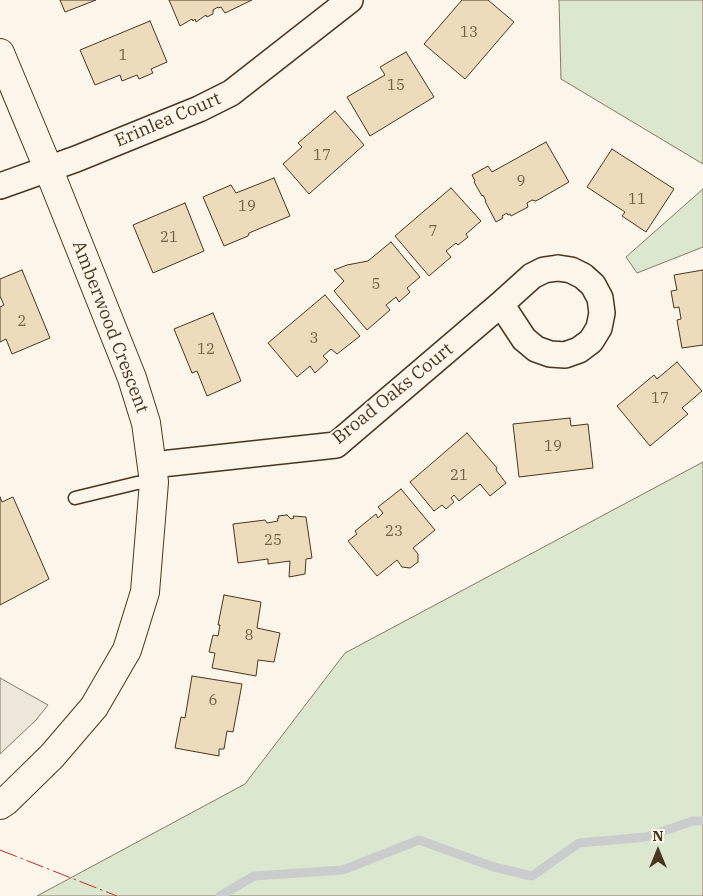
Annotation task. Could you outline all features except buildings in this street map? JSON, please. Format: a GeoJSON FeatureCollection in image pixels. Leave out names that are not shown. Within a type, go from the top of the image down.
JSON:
{"type":"FeatureCollection","features":[{"type":"Feature","properties":{"kind":"street","name":"Erinlea Court"},"geometry":{"type":"LineString","coordinates":[[0,186],[199,109],[231,93],[350,0]]}},
{"type":"Feature","properties":{"kind":"street","name":"Amberwood Crescent"},"geometry":{"type":"LineString","coordinates":[[0,53],[132,378],[146,423],[153,473],[145,592],[128,650],[94,707],[52,756],[0,805]]}},
{"type":"Feature","properties":{"kind":"street","name":"Broad Oaks Court"},"geometry":{"type":"LineString","coordinates":[[153,473],[336,445],[501,304]]}},
{"type":"Feature","properties":{"kind":"lane"},"geometry":{"type":"LineString","coordinates":[[75,498],[137,483],[153,473]]}},
{"type":"Feature","properties":{"kind":"green space"},"geometry":{"type":"Polygon","coordinates":[[[559,0],[703,0],[703,164],[561,79],[559,0]]]}},
{"type":"Feature","properties":{"kind":"green space"},"geometry":{"type":"Polygon","coordinates":[[[703,189],[703,247],[637,273],[626,257],[703,189]]]}},
{"type":"Feature","properties":{"kind":"green space"},"geometry":{"type":"Polygon","coordinates":[[[703,462],[703,896],[37,896],[245,784],[345,653],[703,462]]]}},
{"type":"Feature","properties":{"kind":"shaded area"},"geometry":{"type":"Polygon","coordinates":[[[0,678],[48,705],[36,720],[0,754],[0,678]]]}},
{"type":"Feature","properties":{"kind":"waterway"},"geometry":{"type":"LineString","coordinates":[[220,896],[254,876],[343,870],[419,840],[494,867],[532,876],[579,843],[646,837],[693,821],[703,821]]}},
{"type":"Feature","properties":{"kind":"power"},"geometry":{"type":"LineString","coordinates":[[0,850],[117,896]]}}]}
